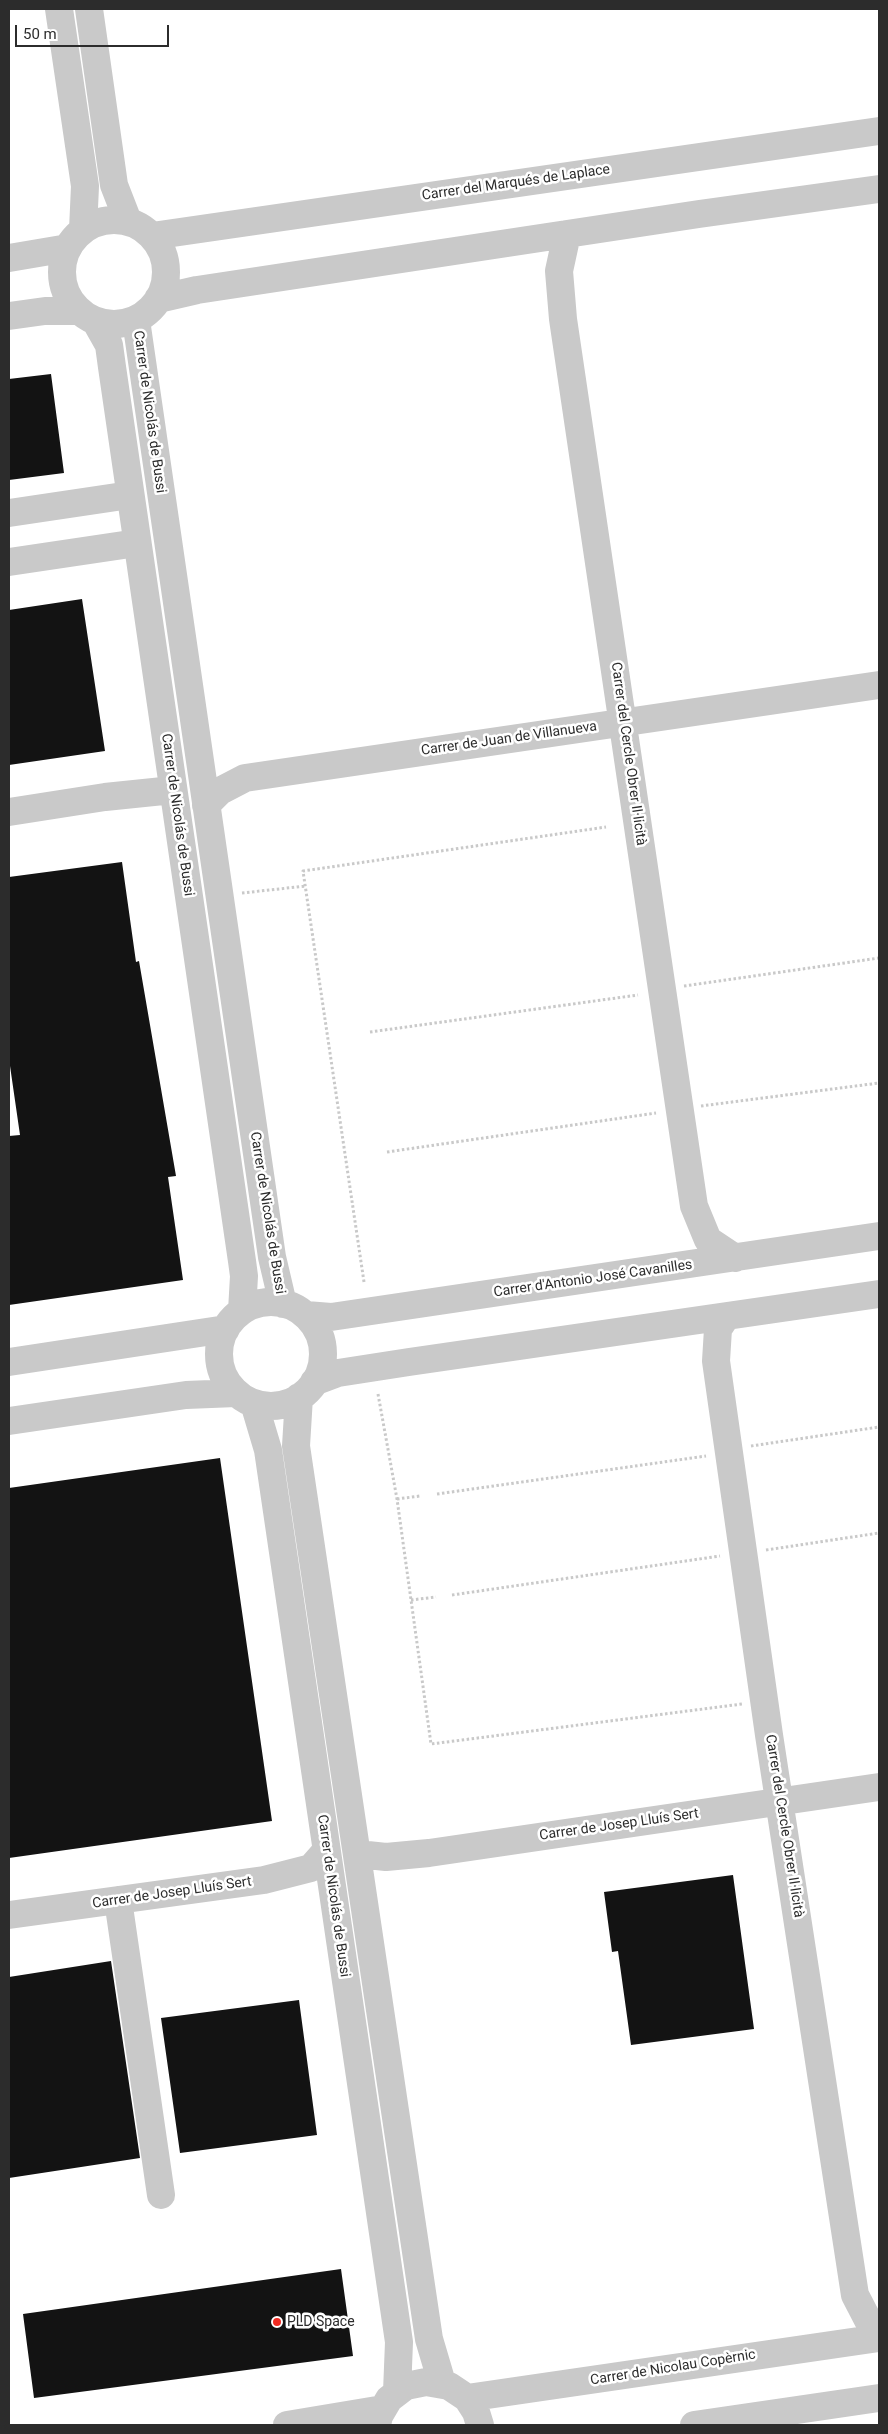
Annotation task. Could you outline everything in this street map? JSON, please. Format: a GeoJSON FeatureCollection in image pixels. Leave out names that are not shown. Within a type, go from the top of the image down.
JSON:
{"type":"FeatureCollection","features":[{"type":"Feature","properties":{"kind":"street"},"geometry":{"type":"LineString","coordinates":[[59,9],[85,186],[76,239]]}},
{"type":"Feature","properties":{"kind":"street"},"geometry":{"type":"LineString","coordinates":[[89,9],[114,185],[128,221]]}},
{"type":"Feature","properties":{"kind":"street","name":"Carrer del Marqués de Laplace"},"geometry":{"type":"LineString","coordinates":[[152,236],[879,131]]}},
{"type":"Feature","properties":{"kind":"street"},"geometry":{"type":"LineString","coordinates":[[158,299],[197,290],[567,234],[879,190]]}},
{"type":"Feature","properties":{"kind":"street"},"geometry":{"type":"LineString","coordinates":[[9,316],[45,311],[86,316],[119,325],[136,320],[151,310],[164,291],[167,270],[162,250],[152,236],[128,221],[108,220],[91,225],[64,254],[61,280],[66,295],[86,316]]}},
{"type":"Feature","properties":{"kind":"street","name":"Carrer del Cercle Obrer Il·licità"},"geometry":{"type":"LineString","coordinates":[[567,234],[559,271],[563,319],[694,1206],[708,1240],[735,1258]]}},
{"type":"Feature","properties":{"kind":"street"},"geometry":{"type":"LineString","coordinates":[[9,258],[76,239]]}},
{"type":"Feature","properties":{"kind":"street","name":"Carrer de Nicolás de Bussi"},"geometry":{"type":"LineString","coordinates":[[86,316],[108,345],[244,1276],[234,1320]]}},
{"type":"Feature","properties":{"kind":"street","name":"Carrer de Nicolás de Bussi"},"geometry":{"type":"LineString","coordinates":[[136,320],[272,1257],[294,1309]]}},
{"type":"Feature","properties":{"kind":"street"},"geometry":{"type":"LineString","coordinates":[[9,513],[130,495]]}},
{"type":"Feature","properties":{"kind":"street"},"geometry":{"type":"LineString","coordinates":[[9,562],[137,543]]}},
{"type":"Feature","properties":{"kind":"street","name":"Carrer de Juan de Villanueva"},"geometry":{"type":"LineString","coordinates":[[206,805],[220,791],[245,778],[879,685]]}},
{"type":"Feature","properties":{"kind":"street"},"geometry":{"type":"LineString","coordinates":[[9,812],[105,797],[173,790]]}},
{"type":"Feature","properties":{"kind":"street","name":"Carrer d'Antonio José Cavanilles"},"geometry":{"type":"LineString","coordinates":[[294,1309],[331,1317],[879,1236]]}},
{"type":"Feature","properties":{"kind":"street"},"geometry":{"type":"LineString","coordinates":[[306,1389],[338,1373],[879,1294]]}},
{"type":"Feature","properties":{"kind":"street"},"geometry":{"type":"LineString","coordinates":[[9,1420],[186,1395],[245,1398],[274,1406],[293,1401],[320,1372],[323,1349],[319,1332],[294,1309],[266,1302],[249,1306],[234,1320],[222,1336],[219,1360],[224,1376],[245,1398]]}},
{"type":"Feature","properties":{"kind":"street","name":"Carrer del Cercle Obrer Il·licità"},"geometry":{"type":"LineString","coordinates":[[726,1317],[718,1329],[716,1361],[735,1502],[854,2295],[869,2322],[879,2326]]}},
{"type":"Feature","properties":{"kind":"street"},"geometry":{"type":"LineString","coordinates":[[9,1362],[234,1320]]}},
{"type":"Feature","properties":{"kind":"street"},"geometry":{"type":"LineString","coordinates":[[306,1389],[296,1446],[429,2338],[442,2383]]}},
{"type":"Feature","properties":{"kind":"street","name":"Carrer de Nicolás de Bussi"},"geometry":{"type":"LineString","coordinates":[[245,1398],[268,1450],[398,2342],[386,2409]]}},
{"type":"Feature","properties":{"kind":"street","name":"Carrer de Josep Lluís Sert"},"geometry":{"type":"LineString","coordinates":[[358,1854],[386,1857],[429,1853],[879,1788]]}},
{"type":"Feature","properties":{"kind":"street","name":"Carrer de Josep Lluís Sert"},"geometry":{"type":"LineString","coordinates":[[9,1915],[264,1880],[311,1868],[326,1851]]}},
{"type":"Feature","properties":{"kind":"street"},"geometry":{"type":"LineString","coordinates":[[118,1900],[161,2195]]}},
{"type":"Feature","properties":{"kind":"street","name":"Carrer de Nicolau Copèrnic"},"geometry":{"type":"LineString","coordinates":[[467,2398],[879,2338]]}},
{"type":"Feature","properties":{"kind":"street"},"geometry":{"type":"LineString","coordinates":[[287,2425],[386,2409],[406,2386],[426,2382],[442,2383],[467,2398],[476,2412],[480,2425]]}},
{"type":"Feature","properties":{"kind":"street"},"geometry":{"type":"LineString","coordinates":[[694,2425],[879,2398]]}},
{"type":"Feature","properties":{"kind":"path"},"geometry":{"type":"LineString","coordinates":[[364,1282],[303,871],[606,827]]}},
{"type":"Feature","properties":{"kind":"path"},"geometry":{"type":"LineString","coordinates":[[240,893],[306,886]]}},
{"type":"Feature","properties":{"kind":"path"},"geometry":{"type":"LineString","coordinates":[[680,987],[879,958]]}},
{"type":"Feature","properties":{"kind":"path"},"geometry":{"type":"LineString","coordinates":[[370,1032],[638,995]]}},
{"type":"Feature","properties":{"kind":"path"},"geometry":{"type":"LineString","coordinates":[[699,1106],[879,1083]]}},
{"type":"Feature","properties":{"kind":"path"},"geometry":{"type":"LineString","coordinates":[[387,1152],[656,1113]]}},
{"type":"Feature","properties":{"kind":"path"},"geometry":{"type":"LineString","coordinates":[[378,1394],[397,1499],[431,1744],[743,1704]]}},
{"type":"Feature","properties":{"kind":"path"},"geometry":{"type":"LineString","coordinates":[[749,1447],[879,1427]]}},
{"type":"Feature","properties":{"kind":"path"},"geometry":{"type":"LineString","coordinates":[[437,1494],[706,1456]]}},
{"type":"Feature","properties":{"kind":"path"},"geometry":{"type":"LineString","coordinates":[[397,1499],[420,1496]]}},
{"type":"Feature","properties":{"kind":"path"},"geometry":{"type":"LineString","coordinates":[[764,1550],[879,1533]]}},
{"type":"Feature","properties":{"kind":"path"},"geometry":{"type":"LineString","coordinates":[[452,1595],[721,1556]]}},
{"type":"Feature","properties":{"kind":"path"},"geometry":{"type":"LineString","coordinates":[[411,1600],[436,1597]]}},
{"type":"Feature","properties":{"kind":"building"},"geometry":{"type":"Polygon","coordinates":[[[51,374],[64,473],[9,480],[9,379],[51,374]]]}},
{"type":"Feature","properties":{"kind":"building"},"geometry":{"type":"Polygon","coordinates":[[[82,599],[105,751],[9,765],[9,610],[82,599]]]}},
{"type":"Feature","properties":{"kind":"building"},"geometry":{"type":"Polygon","coordinates":[[[122,862],[136,962],[139,961],[176,1176],[168,1177],[183,1280],[9,1305],[9,1136],[20,1135],[9,1059],[9,877],[122,862]]]}},
{"type":"Feature","properties":{"kind":"building"},"geometry":{"type":"Polygon","coordinates":[[[220,1458],[272,1821],[9,1858],[9,1488],[220,1458]]]}},
{"type":"Feature","properties":{"kind":"building"},"geometry":{"type":"Polygon","coordinates":[[[733,1875],[754,2029],[631,2045],[618,1951],[612,1952],[604,1892],[733,1875]]]}},
{"type":"Feature","properties":{"kind":"building"},"geometry":{"type":"Polygon","coordinates":[[[111,1961],[140,2158],[9,2178],[9,1977],[111,1961]]]}},
{"type":"Feature","properties":{"kind":"building"},"geometry":{"type":"Polygon","coordinates":[[[299,2000],[317,2135],[180,2153],[161,2018],[299,2000]]]}},
{"type":"Feature","properties":{"kind":"building"},"geometry":{"type":"Polygon","coordinates":[[[341,2269],[353,2356],[34,2398],[23,2314],[341,2269]]]}},
{"type":"Feature","properties":{"kind":"place","name":"PLD Space"},"geometry":{"type":"Point","coordinates":[277,2322]}}]}
